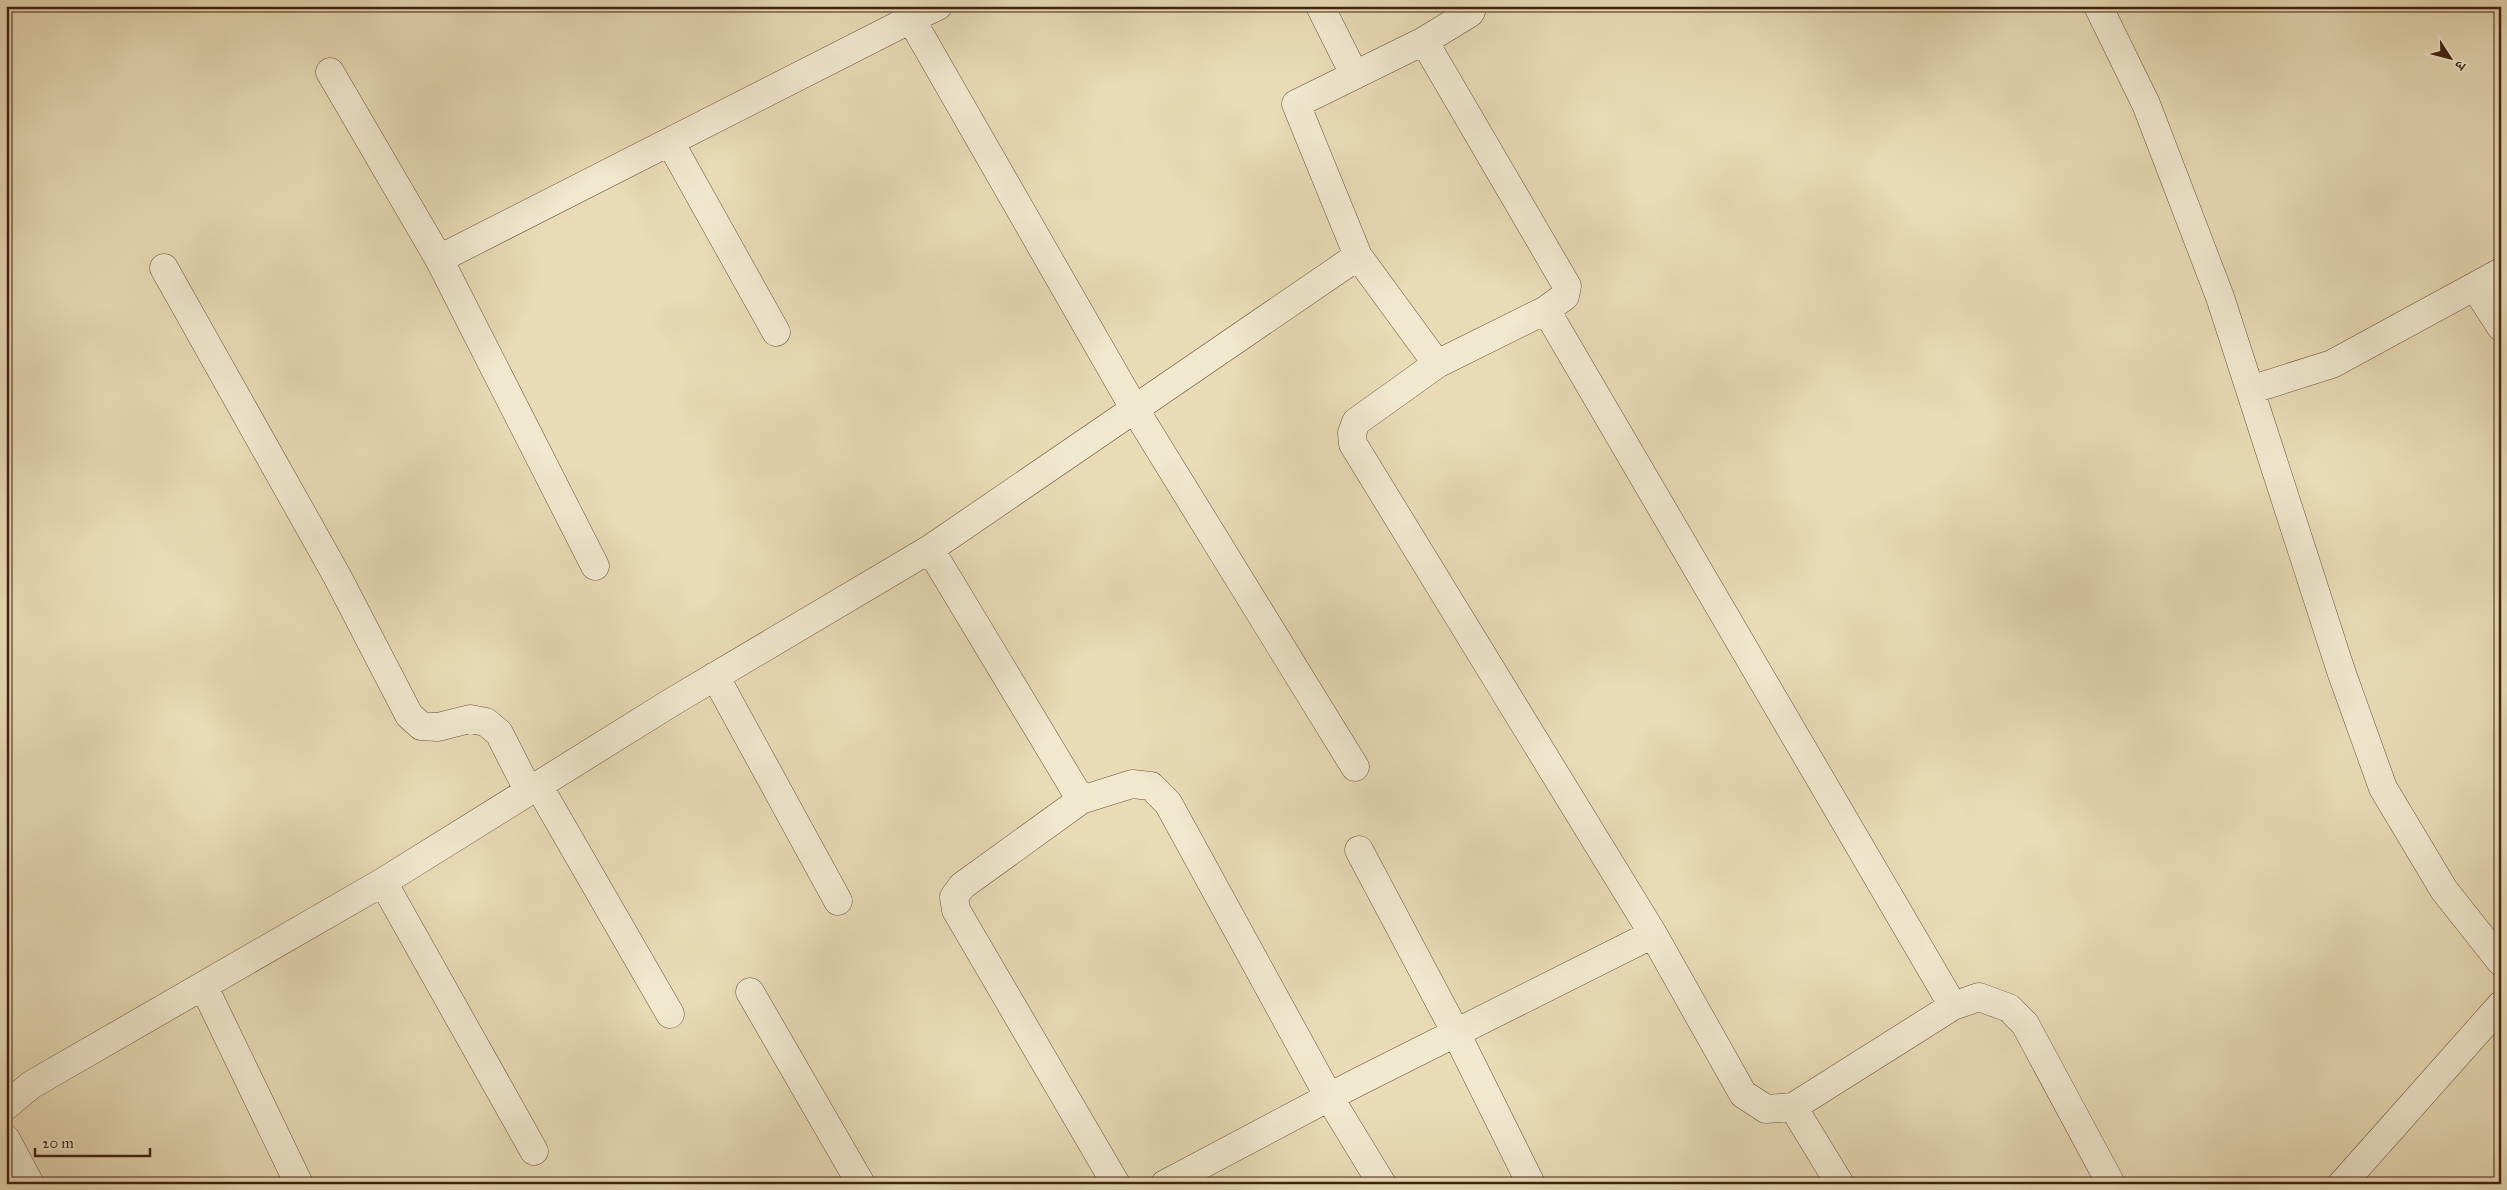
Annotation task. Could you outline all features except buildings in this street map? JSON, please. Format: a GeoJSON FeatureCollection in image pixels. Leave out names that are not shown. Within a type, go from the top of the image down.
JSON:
{"type":"FeatureCollection","features":[{"type":"Feature","properties":{"kind":"street"},"geometry":{"type":"LineString","coordinates":[[439,259],[670,142],[908,12],[938,6]]}},
{"type":"Feature","properties":{"kind":"street"},"geometry":{"type":"LineString","coordinates":[[1320,6],[1354,74]]}},
{"type":"Feature","properties":{"kind":"street"},"geometry":{"type":"LineString","coordinates":[[1437,364],[1358,256],[1296,104],[1424,41],[1470,13],[1474,6]]}},
{"type":"Feature","properties":{"kind":"street"},"geometry":{"type":"LineString","coordinates":[[2098,6],[2146,104],[2220,297],[2341,671],[2383,788],[2444,890],[2501,962]]}},
{"type":"Feature","properties":{"kind":"street"},"geometry":{"type":"LineString","coordinates":[[908,12],[1134,408],[1355,767]]}},
{"type":"Feature","properties":{"kind":"street"},"geometry":{"type":"LineString","coordinates":[[1424,41],[1568,286],[1565,296],[1546,310],[1437,364],[1356,422],[1352,433],[1353,444],[1654,934],[1743,1094],[1766,1109],[1793,1107],[1952,1006],[1978,997],[2009,1008],[2025,1024],[2111,1184]]}},
{"type":"Feature","properties":{"kind":"street"},"geometry":{"type":"LineString","coordinates":[[330,72],[439,259],[595,566]]}},
{"type":"Feature","properties":{"kind":"street"},"geometry":{"type":"LineString","coordinates":[[670,142],[776,332]]}},
{"type":"Feature","properties":{"kind":"street"},"geometry":{"type":"LineString","coordinates":[[6,1106],[31,1085],[204,987],[383,882],[715,676],[930,548],[1358,256]]}},
{"type":"Feature","properties":{"kind":"street"},"geometry":{"type":"LineString","coordinates":[[164,268],[337,576],[409,716],[421,726],[438,727],[470,719],[486,722],[499,733],[670,1014]]}},
{"type":"Feature","properties":{"kind":"street"},"geometry":{"type":"LineString","coordinates":[[2250,390],[2332,364],[2501,272]]}},
{"type":"Feature","properties":{"kind":"street"},"geometry":{"type":"LineString","coordinates":[[2475,287],[2501,327]]}},
{"type":"Feature","properties":{"kind":"street"},"geometry":{"type":"LineString","coordinates":[[1546,310],[1952,1006]]}},
{"type":"Feature","properties":{"kind":"street"},"geometry":{"type":"LineString","coordinates":[[930,548],[1080,800]]}},
{"type":"Feature","properties":{"kind":"street"},"geometry":{"type":"LineString","coordinates":[[715,676],[838,901]]}},
{"type":"Feature","properties":{"kind":"street"},"geometry":{"type":"LineString","coordinates":[[1116,1184],[956,910],[954,897],[962,886],[1080,800],[1132,784],[1152,786],[1168,803],[1330,1097],[1382,1184]]}},
{"type":"Feature","properties":{"kind":"street"},"geometry":{"type":"LineString","coordinates":[[1359,850],[1456,1033],[1532,1184]]}},
{"type":"Feature","properties":{"kind":"street"},"geometry":{"type":"LineString","coordinates":[[383,882],[534,1151]]}},
{"type":"Feature","properties":{"kind":"street"},"geometry":{"type":"LineString","coordinates":[[1165,1184],[1330,1097],[1654,934]]}},
{"type":"Feature","properties":{"kind":"street"},"geometry":{"type":"LineString","coordinates":[[204,987],[299,1184]]}},
{"type":"Feature","properties":{"kind":"street"},"geometry":{"type":"LineString","coordinates":[[750,992],[861,1184]]}},
{"type":"Feature","properties":{"kind":"street"},"geometry":{"type":"LineString","coordinates":[[2342,1184],[2501,1005]]}},
{"type":"Feature","properties":{"kind":"street"},"geometry":{"type":"LineString","coordinates":[[1793,1107],[1840,1184]]}},
{"type":"Feature","properties":{"kind":"street"},"geometry":{"type":"LineString","coordinates":[[6,1139],[30,1184]]}}]}
